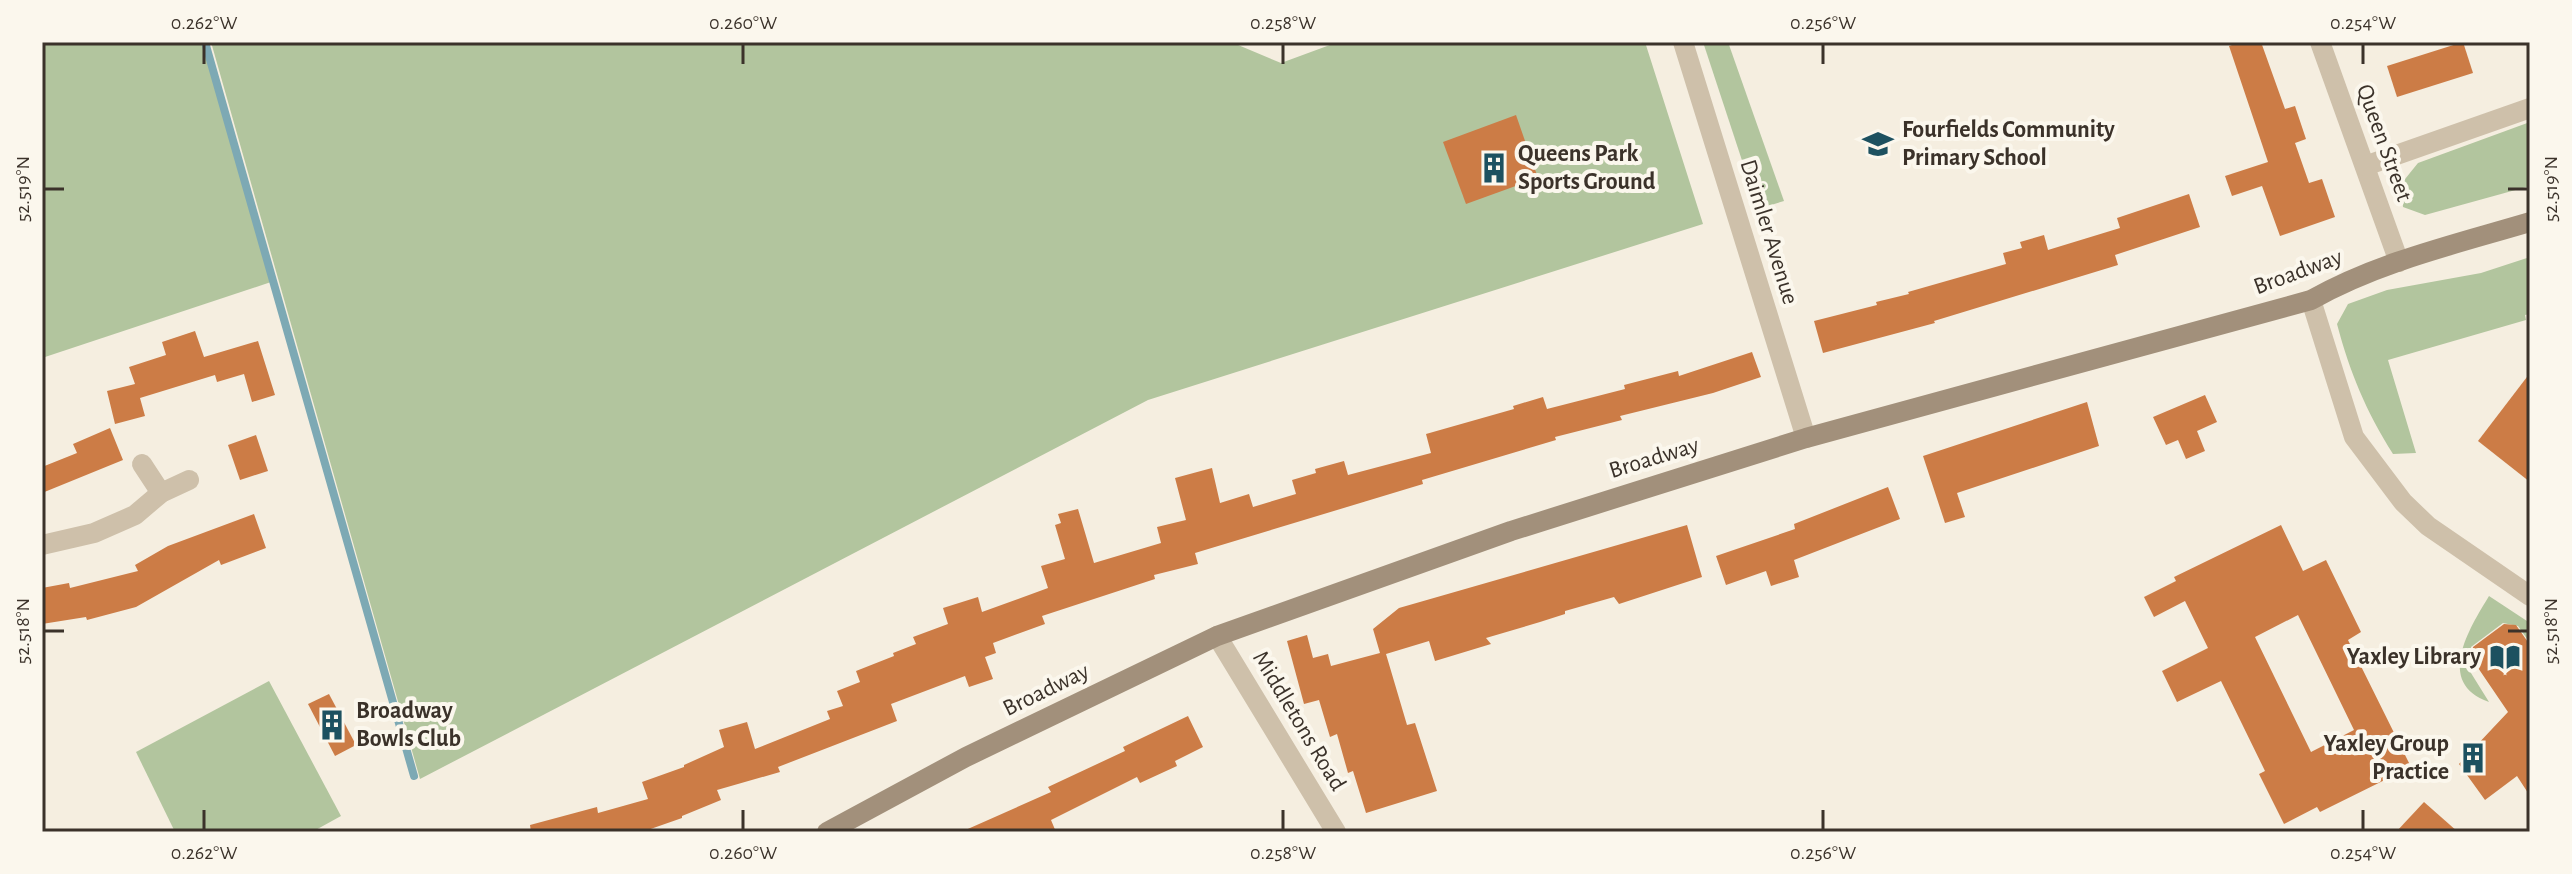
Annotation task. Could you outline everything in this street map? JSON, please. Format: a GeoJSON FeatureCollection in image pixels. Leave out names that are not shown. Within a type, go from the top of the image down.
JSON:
{"type":"FeatureCollection","features":[{"type":"Feature","properties":{"kind":"main road","name":"Broadway"},"geometry":{"type":"LineString","coordinates":[[827,832],[966,757],[1217,636],[1511,531],[1806,438],[2311,300],[2336,286],[2399,262],[2530,222]]}},
{"type":"Feature","properties":{"kind":"street","name":"Daimler Avenue"},"geometry":{"type":"LineString","coordinates":[[1683,42],[1806,438]]}},
{"type":"Feature","properties":{"kind":"street","name":"Queen Street"},"geometry":{"type":"LineString","coordinates":[[2320,42],[2399,262]]}},
{"type":"Feature","properties":{"kind":"street"},"geometry":{"type":"LineString","coordinates":[[2365,166],[2530,108]]}},
{"type":"Feature","properties":{"kind":"street"},"geometry":{"type":"LineString","coordinates":[[2311,300],[2354,437],[2403,502],[2428,526],[2530,596]]}},
{"type":"Feature","properties":{"kind":"street"},"geometry":{"type":"LineString","coordinates":[[142,464],[161,493]]}},
{"type":"Feature","properties":{"kind":"street"},"geometry":{"type":"LineString","coordinates":[[42,545],[94,533],[135,515],[161,493],[189,480]]}},
{"type":"Feature","properties":{"kind":"street","name":"Middletons Road"},"geometry":{"type":"LineString","coordinates":[[1217,636],[1336,832]]}},
{"type":"Feature","properties":{"kind":"green space"},"geometry":{"type":"Polygon","coordinates":[[[42,42],[203,42],[274,281],[42,358],[42,42]]]}},
{"type":"Feature","properties":{"kind":"green space"},"geometry":{"type":"Polygon","coordinates":[[[211,42],[1231,42],[1281,63],[1338,42],[1645,42],[1703,224],[1148,400],[420,779],[211,42]]]}},
{"type":"Feature","properties":{"kind":"green space"},"geometry":{"type":"Polygon","coordinates":[[[1703,42],[1728,42],[1784,201],[1758,209],[1703,42]]]}},
{"type":"Feature","properties":{"kind":"green space"},"geometry":{"type":"Polygon","coordinates":[[[2530,122],[2530,186],[2425,215],[2403,207],[2401,184],[2418,163],[2530,122]]]}},
{"type":"Feature","properties":{"kind":"green space"},"geometry":{"type":"Polygon","coordinates":[[[2530,257],[2530,314],[2525,315],[2526,320],[2388,360],[2416,453],[2393,454],[2367,407],[2342,342],[2337,324],[2348,304],[2387,290],[2481,273],[2530,257]]]}},
{"type":"Feature","properties":{"kind":"green space"},"geometry":{"type":"Polygon","coordinates":[[[2489,596],[2530,623],[2530,643],[2518,626],[2503,623],[2471,647],[2470,660],[2466,665],[2489,702],[2473,693],[2463,682],[2460,669],[2466,639],[2489,596]]]}},
{"type":"Feature","properties":{"kind":"green space"},"geometry":{"type":"Polygon","coordinates":[[[269,681],[341,816],[312,832],[175,832],[136,752],[269,681]]]}},
{"type":"Feature","properties":{"kind":"building"},"geometry":{"type":"Polygon","coordinates":[[[2241,42],[2261,42],[2285,109],[2295,106],[2306,139],[2295,143],[2309,183],[2322,179],[2335,217],[2280,236],[2262,186],[2232,196],[2225,176],[2268,162],[2229,46],[2241,42]]]}},
{"type":"Feature","properties":{"kind":"building"},"geometry":{"type":"Polygon","coordinates":[[[2463,42],[2473,73],[2397,97],[2387,66],[2463,42]]]}},
{"type":"Feature","properties":{"kind":"building","name":"Queens Park Sports Ground"},"geometry":{"type":"Polygon","coordinates":[[[1516,115],[1538,178],[1466,204],[1443,142],[1516,115]]]}},
{"type":"Feature","properties":{"kind":"building"},"geometry":{"type":"Polygon","coordinates":[[[2189,194],[2200,227],[2115,255],[2118,265],[1935,323],[1823,353],[1814,321],[1877,305],[1876,302],[2006,264],[2003,253],[2022,248],[2020,242],[2044,235],[2048,250],[2120,228],[2117,218],[2189,194]]]}},
{"type":"Feature","properties":{"kind":"building"},"geometry":{"type":"Polygon","coordinates":[[[195,331],[204,357],[258,341],[275,395],[252,402],[244,374],[217,382],[215,375],[140,398],[145,416],[115,424],[107,391],[135,384],[129,367],[166,355],[162,342],[195,331]]]}},
{"type":"Feature","properties":{"kind":"building"},"geometry":{"type":"Polygon","coordinates":[[[1752,352],[1761,377],[1713,393],[1620,416],[1622,420],[1555,437],[1556,440],[1422,480],[1423,484],[1195,553],[1198,564],[1154,575],[1155,579],[1042,616],[1045,624],[993,643],[996,653],[985,657],[993,679],[969,687],[965,676],[891,704],[897,721],[778,767],[780,772],[717,790],[721,800],[682,818],[642,832],[531,832],[530,825],[597,807],[598,813],[648,799],[642,782],[684,767],[724,747],[719,730],[747,722],[755,749],[830,719],[827,711],[843,706],[837,691],[860,682],[856,671],[916,644],[913,637],[948,624],[943,608],[978,597],[982,612],[1048,588],[1041,566],[1065,559],[1055,525],[1061,523],[1058,514],[1078,509],[1094,563],[1161,543],[1157,527],[1186,520],[1175,478],[1212,468],[1220,503],[1249,494],[1253,507],[1296,494],[1292,480],[1316,473],[1315,469],[1344,461],[1348,475],[1431,453],[1426,434],[1514,409],[1513,406],[1543,397],[1547,409],[1625,389],[1624,385],[1678,371],[1679,376],[1752,352]]]}},
{"type":"Feature","properties":{"kind":"building"},"geometry":{"type":"Polygon","coordinates":[[[2530,373],[2530,482],[2478,441],[2530,373]]]}},
{"type":"Feature","properties":{"kind":"building"},"geometry":{"type":"Polygon","coordinates":[[[2205,395],[2217,422],[2197,431],[2205,451],[2186,459],[2178,440],[2166,445],[2153,417],[2205,395]]]}},
{"type":"Feature","properties":{"kind":"building"},"geometry":{"type":"Polygon","coordinates":[[[2087,402],[2099,446],[1957,493],[1965,517],[1945,523],[1923,456],[2087,402]]]}},
{"type":"Feature","properties":{"kind":"building"},"geometry":{"type":"Polygon","coordinates":[[[110,428],[123,460],[42,493],[42,467],[77,453],[73,444],[110,428]]]}},
{"type":"Feature","properties":{"kind":"building"},"geometry":{"type":"Polygon","coordinates":[[[256,435],[268,471],[240,480],[228,445],[256,435]]]}},
{"type":"Feature","properties":{"kind":"building"},"geometry":{"type":"Polygon","coordinates":[[[1888,487],[1900,519],[1794,560],[1799,577],[1771,586],[1766,571],[1726,585],[1716,556],[1795,529],[1794,524],[1888,487]]]}},
{"type":"Feature","properties":{"kind":"building"},"geometry":{"type":"Polygon","coordinates":[[[254,514],[266,548],[221,565],[219,560],[136,607],[87,620],[86,617],[42,624],[42,588],[69,583],[70,588],[138,571],[135,565],[168,546],[254,514]]]}},
{"type":"Feature","properties":{"kind":"building"},"geometry":{"type":"Polygon","coordinates":[[[1687,525],[1702,577],[1619,604],[1614,597],[1565,611],[1565,614],[1486,638],[1491,644],[1435,661],[1429,641],[1386,654],[1407,725],[1415,723],[1437,791],[1366,813],[1353,771],[1348,773],[1337,734],[1330,737],[1319,700],[1304,704],[1287,641],[1307,635],[1313,658],[1328,654],[1331,666],[1380,653],[1373,629],[1399,608],[1687,525]]]}},
{"type":"Feature","properties":{"kind":"building"},"geometry":{"type":"Polygon","coordinates":[[[2281,525],[2303,571],[2326,560],[2361,632],[2348,640],[2411,767],[2320,812],[2317,807],[2284,824],[2259,774],[2265,771],[2221,681],[2177,702],[2162,671],[2208,648],[2185,601],[2154,617],[2144,597],[2176,581],[2174,577],[2281,525]],[[2298,615],[2255,637],[2311,752],[2354,730],[2298,615]]]}},
{"type":"Feature","properties":{"kind":"building"},"geometry":{"type":"Polygon","coordinates":[[[2504,624],[2516,625],[2530,645],[2530,796],[2517,776],[2485,800],[2459,764],[2508,712],[2472,659],[2473,647],[2504,624]]]}},
{"type":"Feature","properties":{"kind":"building","name":"Broadway Bowls Club"},"geometry":{"type":"Polygon","coordinates":[[[329,694],[356,745],[335,756],[308,704],[329,694]]]}},
{"type":"Feature","properties":{"kind":"building"},"geometry":{"type":"Polygon","coordinates":[[[1188,716],[1203,747],[1175,761],[1177,766],[1140,783],[1137,777],[1051,820],[1056,832],[961,832],[1051,792],[1048,787],[1125,751],[1123,747],[1188,716]]]}},
{"type":"Feature","properties":{"kind":"building"},"geometry":{"type":"Polygon","coordinates":[[[2424,802],[2458,832],[2396,832],[2424,802]]]}},
{"type":"Feature","properties":{"kind":"waterway"},"geometry":{"type":"LineString","coordinates":[[205,42],[414,776]]}},
{"type":"Feature","properties":{"kind":"place","name":"Fourfields Community Primary School"},"geometry":{"type":"Point","coordinates":[1878,144]}},
{"type":"Feature","properties":{"kind":"place","name":"Queens Park Sports Ground"},"geometry":{"type":"Point","coordinates":[1494,168]}},
{"type":"Feature","properties":{"kind":"place","name":"Yaxley Library"},"geometry":{"type":"Point","coordinates":[2505,657]}},
{"type":"Feature","properties":{"kind":"place","name":"Broadway Bowls Club"},"geometry":{"type":"Point","coordinates":[332,725]}},
{"type":"Feature","properties":{"kind":"place","name":"Yaxley Group Practice"},"geometry":{"type":"Point","coordinates":[2473,758]}}]}
